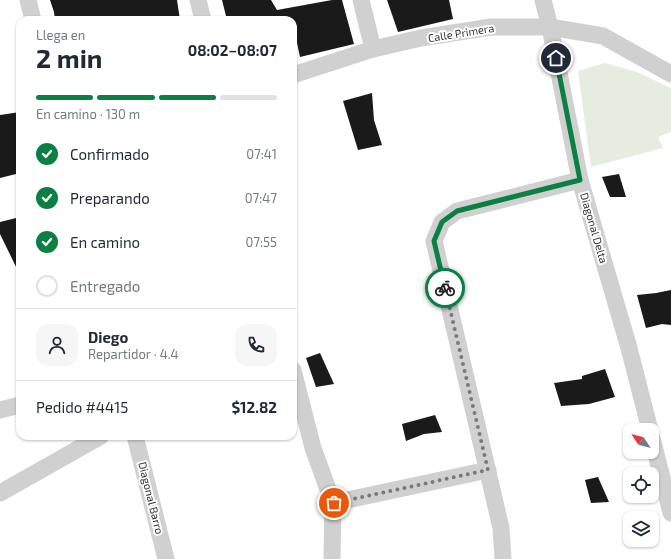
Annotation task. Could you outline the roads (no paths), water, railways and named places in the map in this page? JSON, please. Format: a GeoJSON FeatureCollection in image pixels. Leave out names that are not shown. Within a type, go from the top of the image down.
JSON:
{"type":"FeatureCollection","features":[{"type":"Feature","properties":{"kind":"street"},"geometry":{"type":"LineString","coordinates":[[28,0],[32,16]]}},
{"type":"Feature","properties":{"kind":"street"},"geometry":{"type":"LineString","coordinates":[[198,0],[202,16]]}},
{"type":"Feature","properties":{"kind":"street"},"geometry":{"type":"LineString","coordinates":[[361,0],[373,49]]}},
{"type":"Feature","properties":{"kind":"street","name":"Diagonal Delta"},"geometry":{"type":"LineString","coordinates":[[543,0],[550,27],[580,180],[629,348],[648,423]]}},
{"type":"Feature","properties":{"kind":"street","name":"Calle Primera"},"geometry":{"type":"LineString","coordinates":[[297,74],[373,49],[421,38],[491,27],[550,27],[603,36],[671,74]]}},
{"type":"Feature","properties":{"kind":"street"},"geometry":{"type":"LineString","coordinates":[[503,559],[501,528],[434,241],[442,222],[457,211],[580,180]]}},
{"type":"Feature","properties":{"kind":"street"},"geometry":{"type":"LineString","coordinates":[[297,386],[313,448],[334,503],[332,559]]}},
{"type":"Feature","properties":{"kind":"street"},"geometry":{"type":"LineString","coordinates":[[0,410],[16,407]]}},
{"type":"Feature","properties":{"kind":"street"},"geometry":{"type":"LineString","coordinates":[[0,493],[94,440]]}},
{"type":"Feature","properties":{"kind":"street","name":"Diagonal Barro"},"geometry":{"type":"LineString","coordinates":[[137,440],[166,559]]}},
{"type":"Feature","properties":{"kind":"street"},"geometry":{"type":"LineString","coordinates":[[657,459],[671,513]]}},
{"type":"Feature","properties":{"kind":"street"},"geometry":{"type":"LineString","coordinates":[[334,503],[488,470]]}}]}
